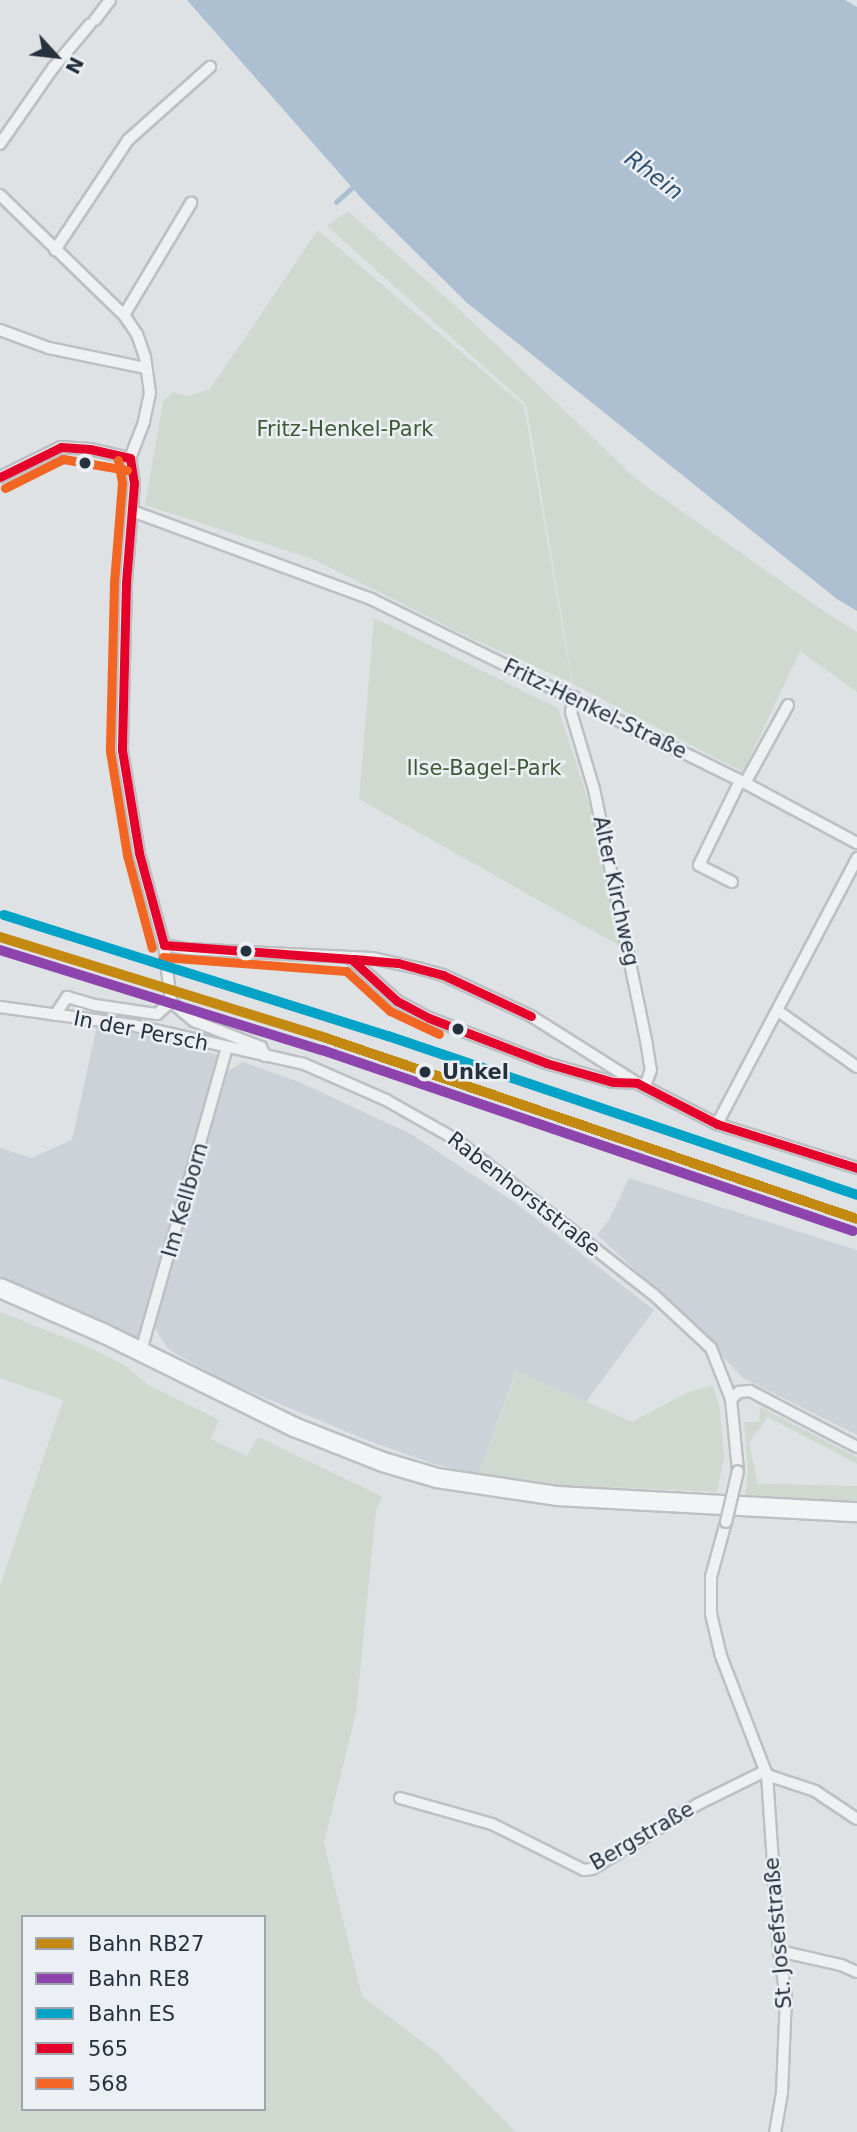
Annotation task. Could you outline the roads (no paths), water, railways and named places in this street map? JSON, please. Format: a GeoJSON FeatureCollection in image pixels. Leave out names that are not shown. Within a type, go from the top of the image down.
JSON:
{"type":"FeatureCollection","features":[{"type":"Feature","properties":{"kind":"main road"},"geometry":{"type":"LineString","coordinates":[[0,1289],[141,1351],[261,1412],[383,1462],[450,1481],[557,1496],[857,1512]]}},
{"type":"Feature","properties":{"kind":"street"},"geometry":{"type":"LineString","coordinates":[[0,144],[53,68],[110,0]]}},
{"type":"Feature","properties":{"kind":"street"},"geometry":{"type":"LineString","coordinates":[[55,250],[128,140],[210,67]]}},
{"type":"Feature","properties":{"kind":"street"},"geometry":{"type":"LineString","coordinates":[[0,195],[124,315],[137,334],[146,368],[150,393],[148,405],[130,458],[134,483],[126,583],[122,750],[139,853],[164,945],[171,1002]]}},
{"type":"Feature","properties":{"kind":"street"},"geometry":{"type":"LineString","coordinates":[[124,315],[191,203]]}},
{"type":"Feature","properties":{"kind":"street"},"geometry":{"type":"LineString","coordinates":[[0,330],[49,348],[146,368]]}},
{"type":"Feature","properties":{"kind":"street"},"geometry":{"type":"LineString","coordinates":[[0,478],[61,447],[90,449],[130,458]]}},
{"type":"Feature","properties":{"kind":"street","name":"Fritz-Henkel-Straße"},"geometry":{"type":"LineString","coordinates":[[132,511],[371,599],[574,697],[857,843]]}},
{"type":"Feature","properties":{"kind":"street","name":"Alter Kirchweg"},"geometry":{"type":"LineString","coordinates":[[574,697],[571,712],[594,789],[646,1040],[651,1070],[641,1084]]}},
{"type":"Feature","properties":{"kind":"street"},"geometry":{"type":"LineString","coordinates":[[732,882],[699,864],[788,705]]}},
{"type":"Feature","properties":{"kind":"street"},"geometry":{"type":"LineString","coordinates":[[717,1124],[857,858]]}},
{"type":"Feature","properties":{"kind":"street"},"geometry":{"type":"LineString","coordinates":[[164,945],[351,959],[372,958],[443,975],[486,994],[573,1040],[641,1084],[717,1124],[857,1168]]}},
{"type":"Feature","properties":{"kind":"street"},"geometry":{"type":"LineString","coordinates":[[351,959],[397,1001],[417,1013],[546,1063],[613,1082],[641,1084]]}},
{"type":"Feature","properties":{"kind":"street","name":"In der Persch"},"geometry":{"type":"LineString","coordinates":[[55,1015],[67,997],[95,1005],[156,1014],[171,1002]]}},
{"type":"Feature","properties":{"kind":"street","name":"Rabenhorststraße"},"geometry":{"type":"LineString","coordinates":[[171,1002],[194,1021],[261,1047],[265,1056]]}},
{"type":"Feature","properties":{"kind":"street","name":"In der Persch"},"geometry":{"type":"LineString","coordinates":[[0,1007],[132,1026],[227,1048]]}},
{"type":"Feature","properties":{"kind":"street"},"geometry":{"type":"LineString","coordinates":[[778,1011],[857,1067]]}},
{"type":"Feature","properties":{"kind":"street","name":"Rabenhorststraße"},"geometry":{"type":"LineString","coordinates":[[227,1048],[304,1065],[386,1100],[455,1139],[653,1294],[701,1339],[710,1348],[731,1399],[738,1471],[726,1522]]}},
{"type":"Feature","properties":{"kind":"street","name":"Im Kellborn"},"geometry":{"type":"LineString","coordinates":[[141,1351],[227,1048]]}},
{"type":"Feature","properties":{"kind":"street"},"geometry":{"type":"LineString","coordinates":[[731,1399],[739,1392],[750,1391],[857,1447]]}},
{"type":"Feature","properties":{"kind":"street","name":"St. Josefstraße"},"geometry":{"type":"LineString","coordinates":[[726,1522],[711,1577],[711,1614],[721,1656],[766,1773],[779,1951],[786,1997],[782,2093],[775,2132]]}},
{"type":"Feature","properties":{"kind":"street"},"geometry":{"type":"LineString","coordinates":[[766,1773],[815,1791],[857,1819]]}},
{"type":"Feature","properties":{"kind":"street","name":"Bergstraße"},"geometry":{"type":"LineString","coordinates":[[400,1798],[492,1824],[584,1870],[698,1804],[766,1773]]}},
{"type":"Feature","properties":{"kind":"street"},"geometry":{"type":"LineString","coordinates":[[779,1951],[841,1965],[857,1972]]}},
{"type":"Feature","properties":{"kind":"water","name":"Rhein"},"geometry":{"type":"Polygon","coordinates":[[[187,0],[845,0],[857,7],[857,611],[837,599],[466,302],[363,200],[187,0]]]}},
{"type":"Feature","properties":{"kind":"waterway"},"geometry":{"type":"LineString","coordinates":[[336,202],[356,184]]}},
{"type":"Feature","properties":{"kind":"rail line","name":"ES"},"geometry":{"type":"LineString","coordinates":[[4,915],[388,1036],[857,1195]]}},
{"type":"Feature","properties":{"kind":"rail line","name":"RB27"},"geometry":{"type":"LineString","coordinates":[[0,937],[326,1038],[857,1219]]}},
{"type":"Feature","properties":{"kind":"rail line","name":"RE8"},"geometry":{"type":"LineString","coordinates":[[0,950],[322,1050],[853,1231]]}},
{"type":"Feature","properties":{"kind":"place","name":"Unkel"},"geometry":{"type":"Point","coordinates":[425,1072]}},
{"type":"Feature","properties":{"kind":"park label","name":"Fritz-Henkel-Park"},"geometry":{"type":"Point","coordinates":[345,429]}},
{"type":"Feature","properties":{"kind":"park label","name":"Ilse-Bagel-Park"},"geometry":{"type":"Point","coordinates":[484,768]}}]}
